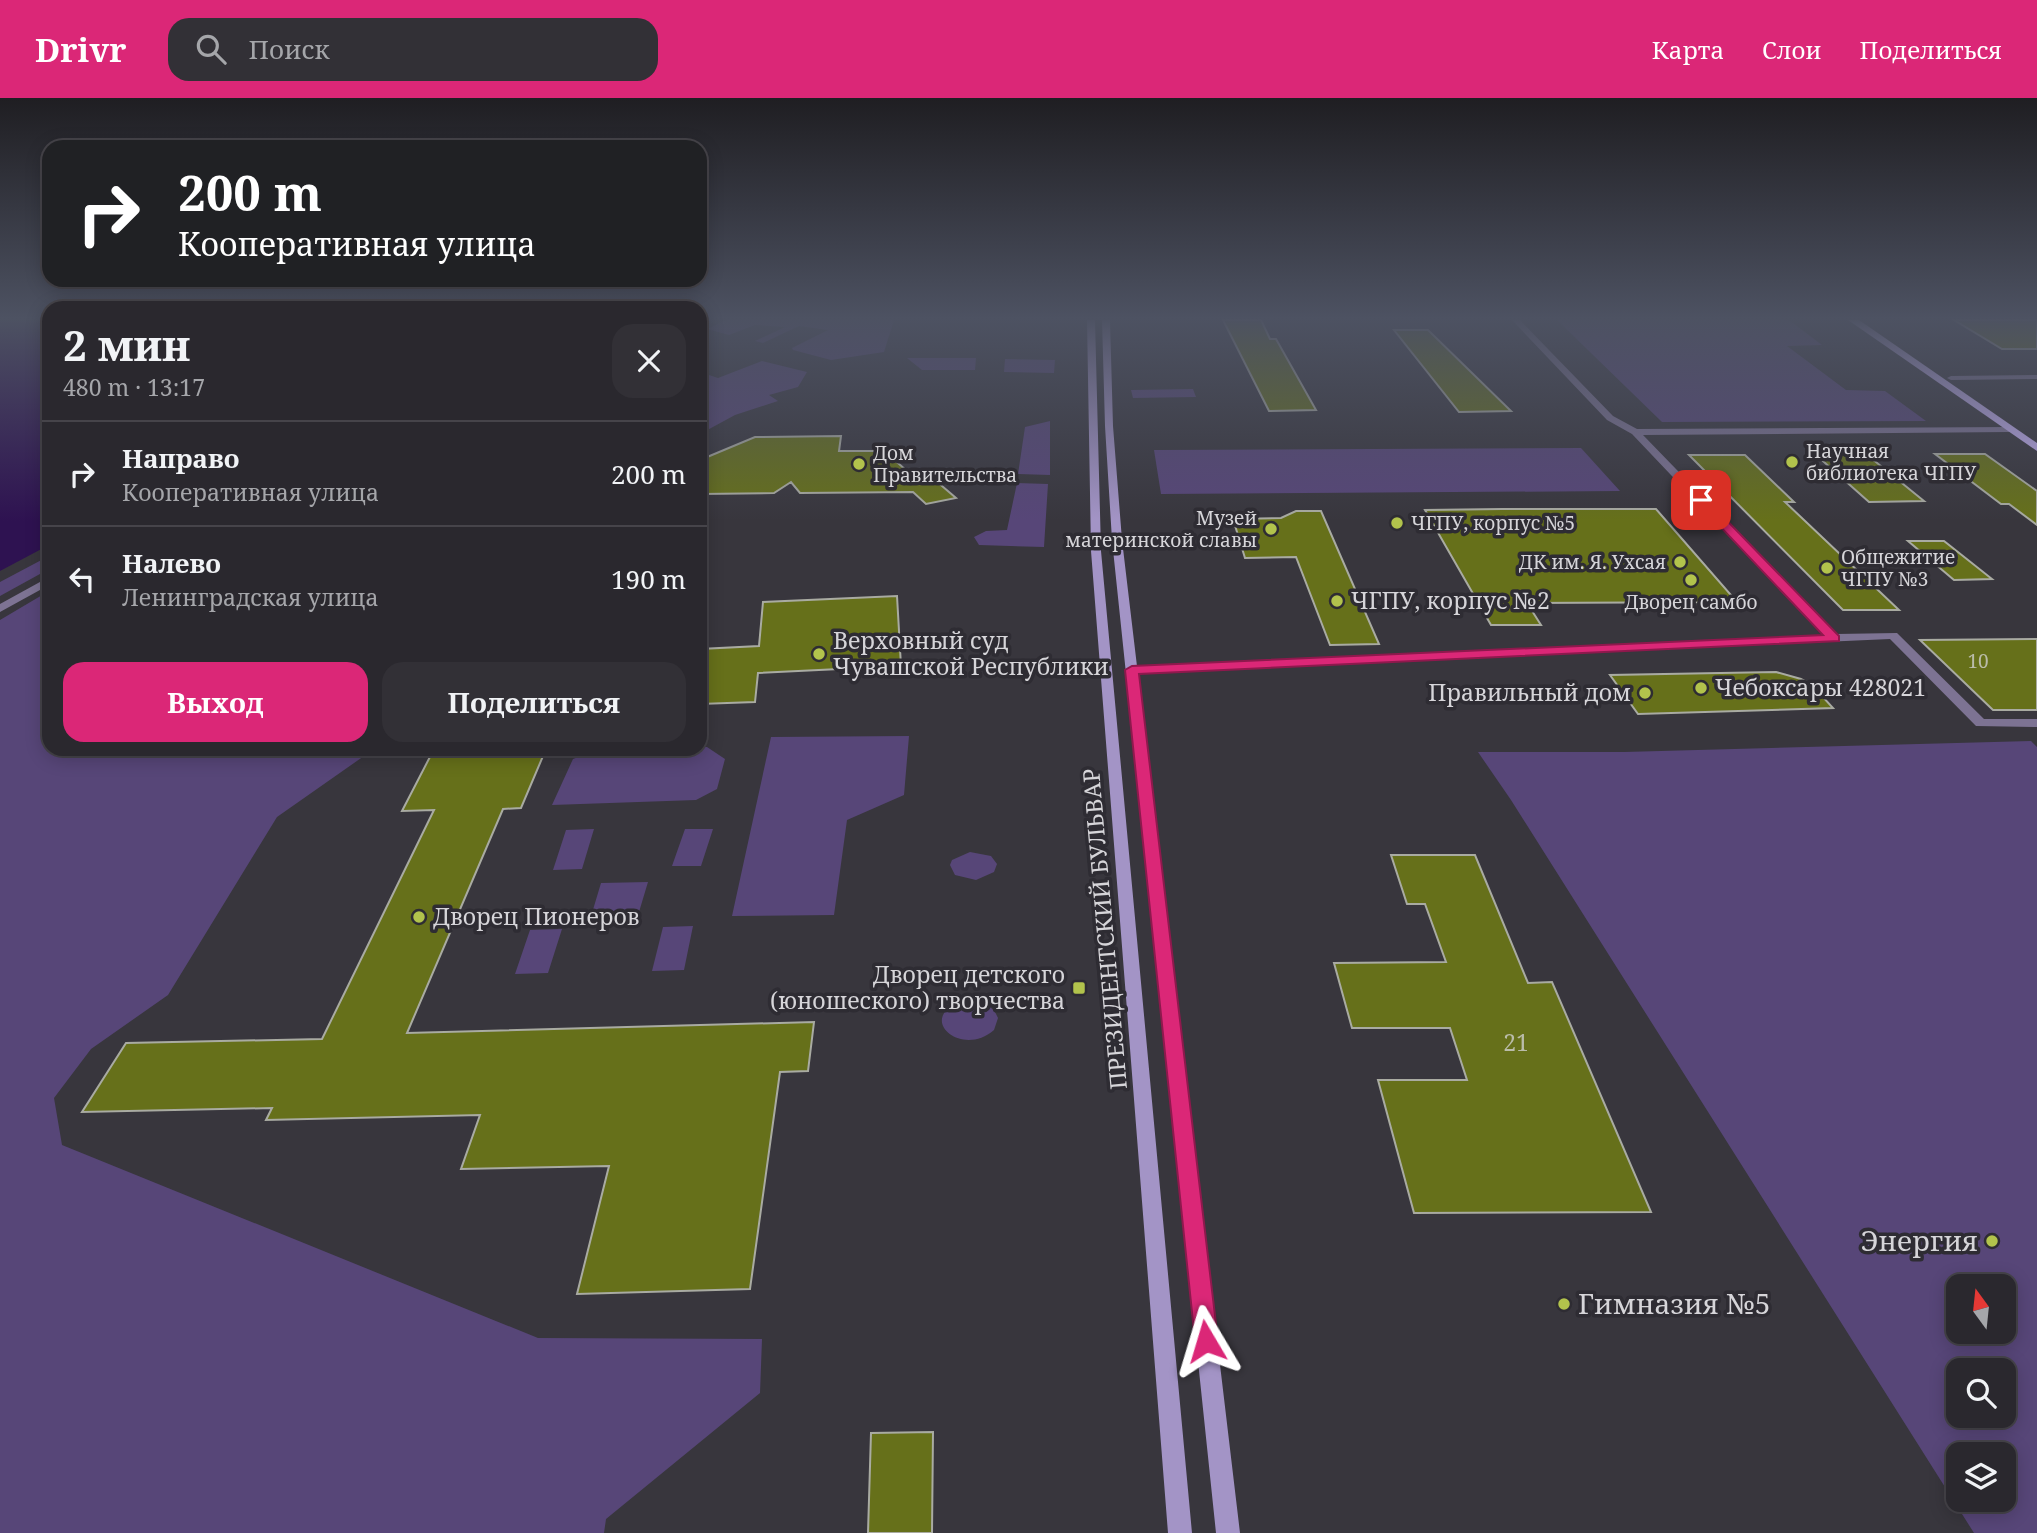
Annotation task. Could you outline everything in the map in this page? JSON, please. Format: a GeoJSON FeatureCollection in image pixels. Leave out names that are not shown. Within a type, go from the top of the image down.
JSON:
{"type":"FeatureCollection","features":[{"type":"Feature","properties":{"kind":"main road","name":"ПРЕЗИДЕНТСКИЙ БУЛЬВАР"},"geometry":{"type":"LineString","coordinates":[[1095,387],[1091,416],[1096,551],[1180,1533]]}},
{"type":"Feature","properties":{"kind":"main road","name":"ПРЕЗИДЕНТСКИЙ БУЛЬВАР"},"geometry":{"type":"LineString","coordinates":[[1105,387],[1118,551],[1228,1533]]}},
{"type":"Feature","properties":{"kind":"main road"},"geometry":{"type":"LineString","coordinates":[[1948,387],[2037,449]]}},
{"type":"Feature","properties":{"kind":"main road"},"geometry":{"type":"LineString","coordinates":[[1965,387],[2037,435]]}},
{"type":"Feature","properties":{"kind":"main road"},"geometry":{"type":"LineString","coordinates":[[1091,416],[1109,416]]}},
{"type":"Feature","properties":{"kind":"main road"},"geometry":{"type":"LineString","coordinates":[[1096,551],[1118,551]]}},
{"type":"Feature","properties":{"kind":"main road"},"geometry":{"type":"LineString","coordinates":[[1107,670],[1132,670]]}},
{"type":"Feature","properties":{"kind":"main road"},"geometry":{"type":"LineString","coordinates":[[1113,739],[1140,739]]}},
{"type":"Feature","properties":{"kind":"street"},"geometry":{"type":"LineString","coordinates":[[1580,387],[1610,418],[1635,432],[1834,639]]}},
{"type":"Feature","properties":{"kind":"street"},"geometry":{"type":"LineString","coordinates":[[1635,432],[2009,429]]}},
{"type":"Feature","properties":{"kind":"street"},"geometry":{"type":"LineString","coordinates":[[0,609],[42,584]]}},
{"type":"Feature","properties":{"kind":"street"},"geometry":{"type":"LineString","coordinates":[[1132,670],[1893,635],[1981,723],[2037,723]]}},
{"type":"Feature","properties":{"kind":"shaded area"},"geometry":{"type":"Polygon","coordinates":[[[0,387],[42,387],[42,549],[0,571],[0,387]]]}},
{"type":"Feature","properties":{"kind":"shaded area"},"geometry":{"type":"Polygon","coordinates":[[[707,387],[798,387],[769,395],[778,401],[735,415],[707,430],[707,387]]]}},
{"type":"Feature","properties":{"kind":"shaded area"},"geometry":{"type":"Polygon","coordinates":[[[1626,387],[1842,387],[1846,390],[1885,391],[1926,421],[1662,422],[1626,387]]]}},
{"type":"Feature","properties":{"kind":"shaded area"},"geometry":{"type":"Polygon","coordinates":[[[1193,389],[1196,397],[1133,398],[1131,390],[1193,389]]]}},
{"type":"Feature","properties":{"kind":"shaded area"},"geometry":{"type":"Polygon","coordinates":[[[1050,421],[1050,475],[1018,474],[1025,427],[1050,421]]]}},
{"type":"Feature","properties":{"kind":"shaded area"},"geometry":{"type":"Polygon","coordinates":[[[1581,448],[1620,491],[1161,494],[1154,450],[1581,448]]]}},
{"type":"Feature","properties":{"kind":"shaded area"},"geometry":{"type":"Polygon","coordinates":[[[1017,483],[1048,484],[1044,547],[979,545],[974,537],[986,531],[1007,530],[1017,483]]]}},
{"type":"Feature","properties":{"kind":"shaded area"},"geometry":{"type":"Polygon","coordinates":[[[42,560],[42,573],[0,596],[0,582],[42,560]]]}},
{"type":"Feature","properties":{"kind":"shaded area"},"geometry":{"type":"Polygon","coordinates":[[[42,595],[42,756],[364,756],[277,817],[168,995],[91,1049],[54,1098],[62,1145],[538,1338],[762,1339],[760,1393],[606,1519],[604,1533],[0,1533],[0,620],[42,595]]]}},
{"type":"Feature","properties":{"kind":"shaded area"},"geometry":{"type":"Polygon","coordinates":[[[909,736],[904,795],[847,820],[834,915],[732,916],[771,737],[909,736]]]}},
{"type":"Feature","properties":{"kind":"shaded area"},"geometry":{"type":"Polygon","coordinates":[[[2031,741],[2037,747],[2037,1533],[1974,1533],[1961,1512],[2016,1512],[2016,1442],[1946,1442],[1946,1489],[1511,800],[1478,752],[1624,752],[2031,741]]]}},
{"type":"Feature","properties":{"kind":"shaded area"},"geometry":{"type":"Polygon","coordinates":[[[707,747],[725,759],[717,789],[696,800],[552,805],[573,759],[581,756],[707,756],[707,747]]]}},
{"type":"Feature","properties":{"kind":"shaded area"},"geometry":{"type":"Polygon","coordinates":[[[594,829],[582,869],[553,870],[566,830],[594,829]]]}},
{"type":"Feature","properties":{"kind":"shaded area"},"geometry":{"type":"Polygon","coordinates":[[[685,829],[713,829],[701,866],[672,866],[685,829]]]}},
{"type":"Feature","properties":{"kind":"shaded area"},"geometry":{"type":"Polygon","coordinates":[[[970,852],[991,856],[997,864],[994,872],[976,880],[955,875],[950,865],[952,860],[970,852]]]}},
{"type":"Feature","properties":{"kind":"shaded area"},"geometry":{"type":"Polygon","coordinates":[[[648,882],[639,912],[592,913],[601,883],[648,882]]]}},
{"type":"Feature","properties":{"kind":"shaded area"},"geometry":{"type":"Polygon","coordinates":[[[693,926],[684,970],[652,971],[663,927],[693,926]]]}},
{"type":"Feature","properties":{"kind":"shaded area"},"geometry":{"type":"Polygon","coordinates":[[[562,929],[548,973],[515,974],[530,930],[562,929]]]}},
{"type":"Feature","properties":{"kind":"shaded area"},"geometry":{"type":"Polygon","coordinates":[[[963,1001],[979,1002],[992,1009],[998,1018],[994,1030],[981,1038],[968,1040],[957,1038],[948,1032],[943,1025],[943,1016],[949,1008],[963,1001]]]}},
{"type":"Feature","properties":{"kind":"building"},"geometry":{"type":"Polygon","coordinates":[[[1257,387],[1303,387],[1316,410],[1269,411],[1257,387]]]}},
{"type":"Feature","properties":{"kind":"building"},"geometry":{"type":"Polygon","coordinates":[[[1439,387],[1486,387],[1511,411],[1459,412],[1439,387]]]}},
{"type":"Feature","properties":{"kind":"building"},"geometry":{"type":"Polygon","coordinates":[[[841,436],[839,451],[884,451],[914,477],[928,474],[956,498],[926,504],[913,492],[800,493],[791,482],[774,493],[707,494],[707,457],[755,437],[841,436]]]}},
{"type":"Feature","properties":{"kind":"building"},"geometry":{"type":"Polygon","coordinates":[[[1815,454],[1866,454],[1924,501],[1869,502],[1815,454]]]}},
{"type":"Feature","properties":{"kind":"building"},"geometry":{"type":"Polygon","coordinates":[[[1935,454],[1985,454],[2037,491],[2037,525],[2009,504],[2001,504],[1935,454]]]}},
{"type":"Feature","properties":{"kind":"building"},"geometry":{"type":"Polygon","coordinates":[[[1689,455],[1745,455],[1794,502],[1785,502],[1899,610],[1843,610],[1689,455]]]}},
{"type":"Feature","properties":{"kind":"building"},"geometry":{"type":"Polygon","coordinates":[[[1656,509],[1737,602],[1527,603],[1541,625],[1491,625],[1425,510],[1656,509]]]}},
{"type":"Feature","properties":{"kind":"building","name":"ЧГПУ, корпус №2"},"geometry":{"type":"Polygon","coordinates":[[[1296,511],[1321,511],[1379,644],[1330,645],[1296,557],[1245,558],[1233,519],[1281,518],[1296,511]]]}},
{"type":"Feature","properties":{"kind":"building"},"geometry":{"type":"Polygon","coordinates":[[[1908,541],[1944,541],[1992,579],[1954,580],[1908,541]]]}},
{"type":"Feature","properties":{"kind":"building"},"geometry":{"type":"Polygon","coordinates":[[[897,596],[901,666],[758,673],[755,702],[707,704],[707,649],[759,646],[763,602],[897,596]]]}},
{"type":"Feature","properties":{"kind":"building"},"geometry":{"type":"Polygon","coordinates":[[[2037,639],[2037,710],[1993,710],[1920,640],[2037,639]]]}},
{"type":"Feature","properties":{"kind":"building"},"geometry":{"type":"Polygon","coordinates":[[[1776,672],[1812,685],[1833,708],[1638,714],[1610,675],[1776,672]]]}},
{"type":"Feature","properties":{"kind":"building","name":"Дворец Пионеров"},"geometry":{"type":"Polygon","coordinates":[[[430,756],[543,756],[521,808],[503,809],[407,1033],[814,1022],[808,1071],[780,1072],[750,1289],[577,1294],[609,1166],[461,1169],[480,1115],[266,1120],[272,1108],[82,1112],[126,1043],[322,1039],[434,810],[402,811],[430,756]]]}},
{"type":"Feature","properties":{"kind":"building"},"geometry":{"type":"Polygon","coordinates":[[[1391,855],[1475,855],[1528,983],[1552,982],[1651,1212],[1414,1213],[1378,1080],[1467,1080],[1450,1028],[1352,1028],[1334,963],[1446,962],[1425,904],[1407,904],[1391,855]]]}},
{"type":"Feature","properties":{"kind":"building"},"geometry":{"type":"Polygon","coordinates":[[[933,1432],[932,1533],[868,1533],[871,1433],[933,1432]]]}},
{"type":"Feature","properties":{"kind":"place","name":"Научная библиотека ЧГПУ"},"geometry":{"type":"Point","coordinates":[1792,462]}},
{"type":"Feature","properties":{"kind":"place","name":"Дом Правительства"},"geometry":{"type":"Point","coordinates":[859,464]}},
{"type":"Feature","properties":{"kind":"place","name":"ЧГПУ, корпус №5"},"geometry":{"type":"Point","coordinates":[1397,523]}},
{"type":"Feature","properties":{"kind":"place","name":"Музей материнской славы"},"geometry":{"type":"Point","coordinates":[1271,529]}},
{"type":"Feature","properties":{"kind":"place","name":"ДК им. Я. Ухсая"},"geometry":{"type":"Point","coordinates":[1680,562]}},
{"type":"Feature","properties":{"kind":"place","name":"Общежитие ЧГПУ №3"},"geometry":{"type":"Point","coordinates":[1827,568]}},
{"type":"Feature","properties":{"kind":"place","name":"Дворец самбо"},"geometry":{"type":"Point","coordinates":[1691,580]}},
{"type":"Feature","properties":{"kind":"place","name":"ЧГПУ, корпус №2"},"geometry":{"type":"Point","coordinates":[1337,601]}},
{"type":"Feature","properties":{"kind":"place","name":"Верховный суд Чувашской Республики"},"geometry":{"type":"Point","coordinates":[819,654]}},
{"type":"Feature","properties":{"kind":"place","name":"Чебоксары 428021"},"geometry":{"type":"Point","coordinates":[1701,688]}},
{"type":"Feature","properties":{"kind":"place","name":"Правильный дом"},"geometry":{"type":"Point","coordinates":[1645,693]}},
{"type":"Feature","properties":{"kind":"place","name":"Дворец Пионеров"},"geometry":{"type":"Point","coordinates":[419,917]}},
{"type":"Feature","properties":{"kind":"place","name":"Дворец детского (юношеского) творчества"},"geometry":{"type":"Point","coordinates":[1079,988]}},
{"type":"Feature","properties":{"kind":"place","name":"Энергия"},"geometry":{"type":"Point","coordinates":[1992,1241]}},
{"type":"Feature","properties":{"kind":"place","name":"Гимназия №5"},"geometry":{"type":"Point","coordinates":[1564,1304]}},
{"type":"Feature","properties":{"kind":"route"},"geometry":{"type":"LineString","coordinates":[[1206,1341],[1132,670],[1834,639],[1701,500]]}}]}
